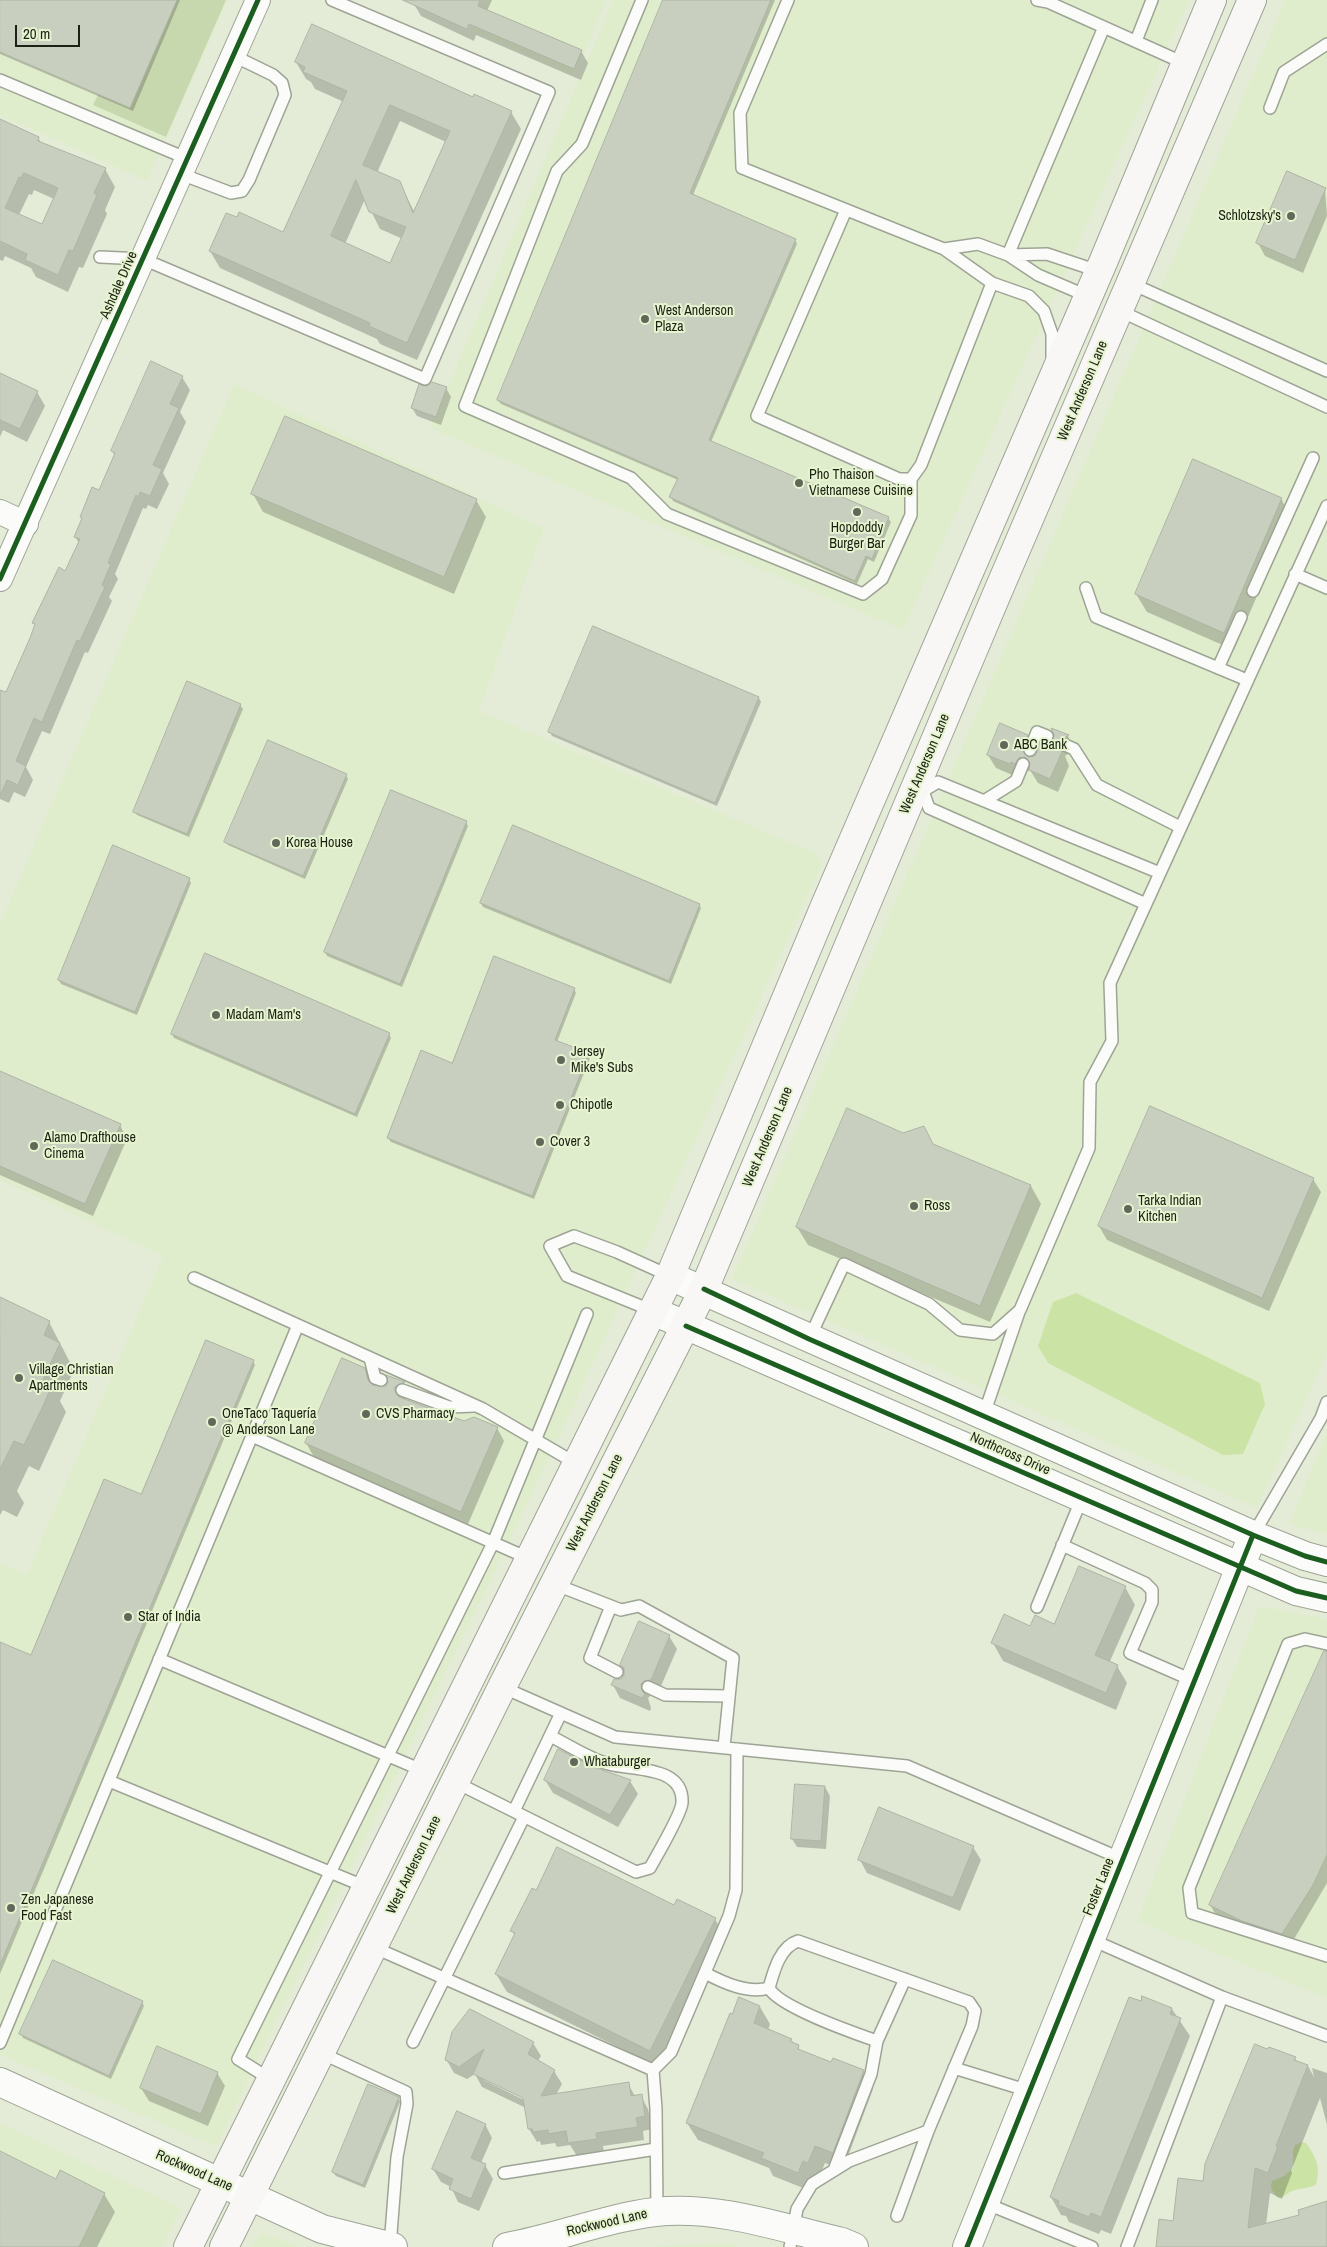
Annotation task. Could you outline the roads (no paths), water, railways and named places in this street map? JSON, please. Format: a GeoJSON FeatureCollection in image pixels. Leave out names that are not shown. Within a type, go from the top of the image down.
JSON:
{"type":"FeatureCollection","features":[{"type":"Feature","properties":{"kind":"main road"},"geometry":{"type":"LineString","coordinates":[[188,2247],[218,2182],[670,1276],[824,908],[1098,271],[1212,0]]}},
{"type":"Feature","properties":{"kind":"main road","name":"West Anderson Lane"},"geometry":{"type":"LineString","coordinates":[[224,2247],[502,1687],[704,1289],[792,1078],[919,790],[1118,310],[1252,0]]}},
{"type":"Feature","properties":{"kind":"main road"},"geometry":{"type":"LineString","coordinates":[[1098,271],[1130,283]]}},
{"type":"Feature","properties":{"kind":"main road"},"geometry":{"type":"LineString","coordinates":[[1087,296],[1118,310]]}},
{"type":"Feature","properties":{"kind":"main road"},"geometry":{"type":"LineString","coordinates":[[882,776],[919,790]]}},
{"type":"Feature","properties":{"kind":"main road"},"geometry":{"type":"LineString","coordinates":[[792,1078],[792,1037],[836,936],[824,908]]}},
{"type":"Feature","properties":{"kind":"main road"},"geometry":{"type":"LineString","coordinates":[[424,1771],[455,1782]]}},
{"type":"Feature","properties":{"kind":"street","name":"Ashdale Drive"},"geometry":{"type":"LineString","coordinates":[[0,579],[258,0]]}},
{"type":"Feature","properties":{"kind":"street"},"geometry":{"type":"LineString","coordinates":[[0,512],[26,524]]}},
{"type":"Feature","properties":{"kind":"street","name":"Northcross Drive"},"geometry":{"type":"LineString","coordinates":[[670,1276],[704,1289],[809,1339],[984,1414],[1253,1535],[1306,1556],[1327,1562]]}},
{"type":"Feature","properties":{"kind":"street","name":"Northcross Drive"},"geometry":{"type":"LineString","coordinates":[[653,1311],[1296,1591],[1327,1598]]}},
{"type":"Feature","properties":{"kind":"street"},"geometry":{"type":"LineString","coordinates":[[973,1450],[984,1414]]}},
{"type":"Feature","properties":{"kind":"street","name":"Foster Lane"},"geometry":{"type":"LineString","coordinates":[[967,2247],[1253,1535]]}},
{"type":"Feature","properties":{"kind":"street","name":"Rockwood Lane"},"geometry":{"type":"LineString","coordinates":[[0,2082],[322,2229],[391,2247]]}},
{"type":"Feature","properties":{"kind":"street","name":"Rockwood Lane"},"geometry":{"type":"LineString","coordinates":[[513,2246],[622,2217],[657,2212],[702,2212],[732,2216],[792,2239],[842,2242],[854,2247]]}},
{"type":"Feature","properties":{"kind":"lane"},"geometry":{"type":"LineString","coordinates":[[100,257],[143,259],[425,379],[549,92],[332,0]]}},
{"type":"Feature","properties":{"kind":"lane"},"geometry":{"type":"LineString","coordinates":[[642,0],[582,144],[558,171],[465,406],[631,478],[666,514],[863,594],[882,579],[911,515],[911,479],[920,465],[992,283]]}},
{"type":"Feature","properties":{"kind":"lane"},"geometry":{"type":"LineString","coordinates":[[788,0],[740,113],[742,168],[944,249],[992,283],[1029,296],[1044,311],[1052,334],[1052,377]]}},
{"type":"Feature","properties":{"kind":"lane"},"geometry":{"type":"LineString","coordinates":[[1037,0],[1048,2],[1186,64]]}},
{"type":"Feature","properties":{"kind":"lane"},"geometry":{"type":"LineString","coordinates":[[1136,41],[1152,0]]}},
{"type":"Feature","properties":{"kind":"lane"},"geometry":{"type":"LineString","coordinates":[[1008,255],[1104,27]]}},
{"type":"Feature","properties":{"kind":"lane"},"geometry":{"type":"LineString","coordinates":[[1270,108],[1284,72],[1327,44]]}},
{"type":"Feature","properties":{"kind":"lane"},"geometry":{"type":"LineString","coordinates":[[0,80],[184,167],[231,193],[242,191],[249,180],[285,95],[282,83],[273,75],[234,56]]}},
{"type":"Feature","properties":{"kind":"lane"},"geometry":{"type":"LineString","coordinates":[[846,210],[757,416],[899,479],[911,479]]}},
{"type":"Feature","properties":{"kind":"lane"},"geometry":{"type":"LineString","coordinates":[[944,249],[978,244],[1008,255],[1038,275],[1087,296]]}},
{"type":"Feature","properties":{"kind":"lane"},"geometry":{"type":"LineString","coordinates":[[1008,255],[1047,254],[1098,271]]}},
{"type":"Feature","properties":{"kind":"lane"},"geometry":{"type":"LineString","coordinates":[[1130,283],[1327,371]]}},
{"type":"Feature","properties":{"kind":"lane"},"geometry":{"type":"LineString","coordinates":[[1118,310],[1327,407]]}},
{"type":"Feature","properties":{"kind":"lane"},"geometry":{"type":"LineString","coordinates":[[1253,591],[1313,458]]}},
{"type":"Feature","properties":{"kind":"lane"},"geometry":{"type":"LineString","coordinates":[[984,1414],[1020,1310],[1089,1148],[1090,1082],[1112,1041],[1110,984],[1327,506]]}},
{"type":"Feature","properties":{"kind":"lane"},"geometry":{"type":"LineString","coordinates":[[1295,574],[1327,588]]}},
{"type":"Feature","properties":{"kind":"lane"},"geometry":{"type":"LineString","coordinates":[[1086,588],[1096,617],[1247,680]]}},
{"type":"Feature","properties":{"kind":"lane"},"geometry":{"type":"LineString","coordinates":[[1218,668],[1241,617]]}},
{"type":"Feature","properties":{"kind":"lane"},"geometry":{"type":"LineString","coordinates":[[1030,750],[1038,732],[1047,736]]}},
{"type":"Feature","properties":{"kind":"lane"},"geometry":{"type":"LineString","coordinates":[[1065,745],[1074,749],[1097,786],[1180,827]]}},
{"type":"Feature","properties":{"kind":"lane"},"geometry":{"type":"LineString","coordinates":[[984,801],[1016,781],[1023,764]]}},
{"type":"Feature","properties":{"kind":"lane"},"geometry":{"type":"LineString","coordinates":[[1146,904],[929,808],[919,790],[938,782],[1160,873]]}},
{"type":"Feature","properties":{"kind":"lane"},"geometry":{"type":"LineString","coordinates":[[653,1311],[567,1276],[550,1246],[574,1236],[617,1252],[670,1276]]}},
{"type":"Feature","properties":{"kind":"lane"},"geometry":{"type":"LineString","coordinates":[[809,1339],[844,1264],[929,1304],[960,1330],[993,1334],[1020,1310]]}},
{"type":"Feature","properties":{"kind":"lane"},"geometry":{"type":"LineString","coordinates":[[194,1278],[475,1406],[577,1464]]}},
{"type":"Feature","properties":{"kind":"lane"},"geometry":{"type":"LineString","coordinates":[[270,2079],[238,2059],[493,1543],[534,1439],[587,1314]]}},
{"type":"Feature","properties":{"kind":"lane"},"geometry":{"type":"LineString","coordinates":[[0,2043],[298,1325]]}},
{"type":"Feature","properties":{"kind":"lane"},"geometry":{"type":"LineString","coordinates":[[370,1358],[375,1378],[381,1380]]}},
{"type":"Feature","properties":{"kind":"lane"},"geometry":{"type":"LineString","coordinates":[[402,1390],[449,1407],[475,1406]]}},
{"type":"Feature","properties":{"kind":"lane"},"geometry":{"type":"LineString","coordinates":[[1253,1535],[1321,1418],[1327,1402]]}},
{"type":"Feature","properties":{"kind":"lane"},"geometry":{"type":"LineString","coordinates":[[252,1436],[530,1559]]}},
{"type":"Feature","properties":{"kind":"lane"},"geometry":{"type":"LineString","coordinates":[[1037,1607],[1082,1498]]}},
{"type":"Feature","properties":{"kind":"lane"},"geometry":{"type":"LineString","coordinates":[[1062,1546],[1145,1583],[1152,1590],[1152,1602],[1130,1653],[1194,1681]]}},
{"type":"Feature","properties":{"kind":"lane"},"geometry":{"type":"LineString","coordinates":[[554,1584],[621,1610],[639,1606],[733,1658],[724,1747]]}},
{"type":"Feature","properties":{"kind":"lane"},"geometry":{"type":"LineString","coordinates":[[611,1606],[590,1658],[617,1672]]}},
{"type":"Feature","properties":{"kind":"lane"},"geometry":{"type":"LineString","coordinates":[[1327,1644],[1305,1639],[1288,1644],[1189,1888],[1192,1913],[1327,1956]]}},
{"type":"Feature","properties":{"kind":"lane"},"geometry":{"type":"LineString","coordinates":[[159,1659],[424,1771]]}},
{"type":"Feature","properties":{"kind":"lane"},"geometry":{"type":"LineString","coordinates":[[502,1687],[615,1737],[907,1766],[1122,1859]]}},
{"type":"Feature","properties":{"kind":"lane"},"geometry":{"type":"LineString","coordinates":[[648,1687],[665,1695],[729,1696]]}},
{"type":"Feature","properties":{"kind":"lane"},"geometry":{"type":"LineString","coordinates":[[413,2042],[444,1979],[519,1814],[561,1713]]}},
{"type":"Feature","properties":{"kind":"lane"},"geometry":{"type":"LineString","coordinates":[[455,1782],[636,1872],[650,1868],[682,1804],[681,1792],[672,1779],[662,1773],[608,1764],[550,1736]]}},
{"type":"Feature","properties":{"kind":"lane"},"geometry":{"type":"LineString","coordinates":[[657,2212],[653,2070],[670,2052],[729,1916],[736,1890],[737,1748]]}},
{"type":"Feature","properties":{"kind":"lane"},"geometry":{"type":"LineString","coordinates":[[109,1781],[366,1887]]}},
{"type":"Feature","properties":{"kind":"lane"},"geometry":{"type":"LineString","coordinates":[[1090,1939],[1222,1997],[1327,2036]]}},
{"type":"Feature","properties":{"kind":"lane"},"geometry":{"type":"LineString","coordinates":[[877,2041],[795,2007],[773,1995],[769,1988],[776,1964],[790,1944],[798,1941],[969,2002],[975,2011],[972,2026],[928,2131],[897,2216]]}},
{"type":"Feature","properties":{"kind":"lane"},"geometry":{"type":"LineString","coordinates":[[373,1947],[653,2070]]}},
{"type":"Feature","properties":{"kind":"lane"},"geometry":{"type":"LineString","coordinates":[[704,1973],[738,1987],[757,1992],[769,1988]]}},
{"type":"Feature","properties":{"kind":"lane"},"geometry":{"type":"LineString","coordinates":[[834,2170],[871,2074],[877,2041],[905,1980]]}},
{"type":"Feature","properties":{"kind":"lane"},"geometry":{"type":"LineString","coordinates":[[1126,2247],[1222,1997]]}},
{"type":"Feature","properties":{"kind":"lane"},"geometry":{"type":"LineString","coordinates":[[321,2053],[406,2092],[407,2104],[397,2157],[391,2247]]}},
{"type":"Feature","properties":{"kind":"lane"},"geometry":{"type":"LineString","coordinates":[[954,2068],[1029,2091]]}},
{"type":"Feature","properties":{"kind":"lane"},"geometry":{"type":"LineString","coordinates":[[792,2239],[797,2209],[812,2184],[849,2161],[928,2131]]}},
{"type":"Feature","properties":{"kind":"lane"},"geometry":{"type":"LineString","coordinates":[[504,2174],[656,2149]]}},
{"type":"Feature","properties":{"kind":"lane"},"geometry":{"type":"LineString","coordinates":[[984,2203],[1092,2247]]}},
{"type":"Feature","properties":{"kind":"place","name":"Schlotzsky's"},"geometry":{"type":"Point","coordinates":[1291,216]}},
{"type":"Feature","properties":{"kind":"place","name":"West Anderson Plaza"},"geometry":{"type":"Point","coordinates":[645,319]}},
{"type":"Feature","properties":{"kind":"place","name":"Pho Thaison Vietnamese Cuisine"},"geometry":{"type":"Point","coordinates":[799,483]}},
{"type":"Feature","properties":{"kind":"place","name":"Hopdoddy Burger Bar"},"geometry":{"type":"Point","coordinates":[857,512]}},
{"type":"Feature","properties":{"kind":"place","name":"ABC Bank"},"geometry":{"type":"Point","coordinates":[1004,745]}},
{"type":"Feature","properties":{"kind":"place","name":"Korea House"},"geometry":{"type":"Point","coordinates":[276,843]}},
{"type":"Feature","properties":{"kind":"place","name":"Madam Mam's"},"geometry":{"type":"Point","coordinates":[216,1015]}},
{"type":"Feature","properties":{"kind":"place","name":"Jersey Mike's Subs"},"geometry":{"type":"Point","coordinates":[561,1060]}},
{"type":"Feature","properties":{"kind":"place","name":"Chipotle"},"geometry":{"type":"Point","coordinates":[560,1105]}},
{"type":"Feature","properties":{"kind":"place","name":"Cover 3"},"geometry":{"type":"Point","coordinates":[540,1142]}},
{"type":"Feature","properties":{"kind":"place","name":"Alamo Drafthouse Cinema"},"geometry":{"type":"Point","coordinates":[34,1146]}},
{"type":"Feature","properties":{"kind":"place","name":"Ross"},"geometry":{"type":"Point","coordinates":[914,1206]}},
{"type":"Feature","properties":{"kind":"place","name":"Tarka Indian Kitchen"},"geometry":{"type":"Point","coordinates":[1128,1209]}},
{"type":"Feature","properties":{"kind":"place","name":"Village Christian Apartments"},"geometry":{"type":"Point","coordinates":[19,1378]}},
{"type":"Feature","properties":{"kind":"place","name":"CVS Pharmacy"},"geometry":{"type":"Point","coordinates":[366,1414]}},
{"type":"Feature","properties":{"kind":"place","name":"OneTaco Taquería @ Anderson Lane"},"geometry":{"type":"Point","coordinates":[212,1422]}},
{"type":"Feature","properties":{"kind":"place","name":"Star of India"},"geometry":{"type":"Point","coordinates":[128,1617]}},
{"type":"Feature","properties":{"kind":"place","name":"Whataburger"},"geometry":{"type":"Point","coordinates":[574,1762]}},
{"type":"Feature","properties":{"kind":"place","name":"Zen Japanese Food Fast"},"geometry":{"type":"Point","coordinates":[11,1908]}}]}
